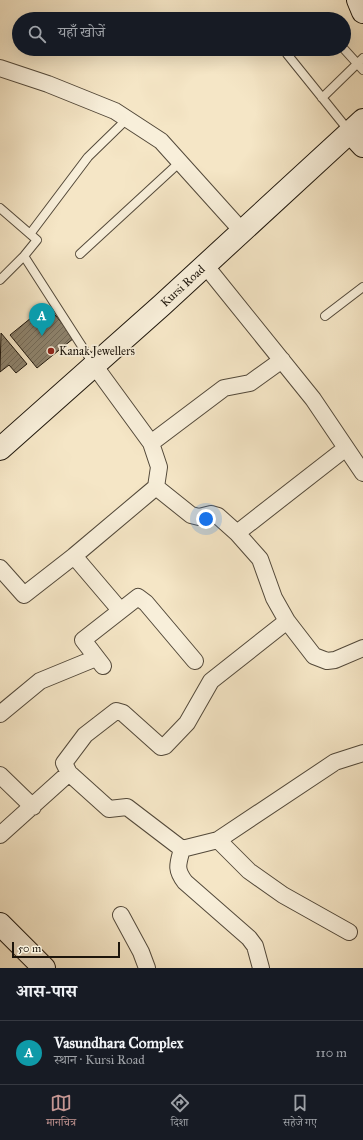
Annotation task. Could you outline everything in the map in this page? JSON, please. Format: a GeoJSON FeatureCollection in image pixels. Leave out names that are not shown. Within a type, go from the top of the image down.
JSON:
{"type":"FeatureCollection","features":[{"type":"Feature","properties":{"kind":"main road"},"geometry":{"type":"LineString","coordinates":[[358,0],[363,12]]}},
{"type":"Feature","properties":{"kind":"main road","name":"Kursi Road"},"geometry":{"type":"LineString","coordinates":[[0,449],[242,231],[359,133]]}},
{"type":"Feature","properties":{"kind":"main road"},"geometry":{"type":"LineString","coordinates":[[0,924],[44,968]]}},
{"type":"Feature","properties":{"kind":"street"},"geometry":{"type":"LineString","coordinates":[[0,68],[48,84],[115,111],[161,141],[242,231]]}},
{"type":"Feature","properties":{"kind":"street"},"geometry":{"type":"LineString","coordinates":[[206,265],[313,399],[363,473]]}},
{"type":"Feature","properties":{"kind":"street"},"geometry":{"type":"LineString","coordinates":[[151,443],[224,388],[250,383],[282,360]]}},
{"type":"Feature","properties":{"kind":"street"},"geometry":{"type":"LineString","coordinates":[[0,568],[24,595],[74,556],[156,487],[159,467],[151,443],[94,365]]}},
{"type":"Feature","properties":{"kind":"street"},"geometry":{"type":"LineString","coordinates":[[238,533],[346,448]]}},
{"type":"Feature","properties":{"kind":"street"},"geometry":{"type":"LineString","coordinates":[[156,487],[191,515],[200,517],[211,514],[218,516],[238,533],[260,559],[274,598],[287,621],[314,656],[327,661],[335,660],[363,648]]}},
{"type":"Feature","properties":{"kind":"street"},"geometry":{"type":"LineString","coordinates":[[74,556],[120,610]]}},
{"type":"Feature","properties":{"kind":"street"},"geometry":{"type":"LineString","coordinates":[[0,714],[40,681],[99,662],[83,640],[136,598],[141,597],[195,662]]}},
{"type":"Feature","properties":{"kind":"street"},"geometry":{"type":"LineString","coordinates":[[182,849],[127,807],[109,809],[69,773],[64,763],[66,758],[85,735],[116,711],[123,713],[161,746],[165,746],[187,722],[211,681],[287,621]]}},
{"type":"Feature","properties":{"kind":"street"},"geometry":{"type":"LineString","coordinates":[[182,849],[218,840],[335,762],[363,753]]}},
{"type":"Feature","properties":{"kind":"street"},"geometry":{"type":"LineString","coordinates":[[0,835],[33,807],[69,773]]}},
{"type":"Feature","properties":{"kind":"street"},"geometry":{"type":"LineString","coordinates":[[0,776],[33,807]]}},
{"type":"Feature","properties":{"kind":"street"},"geometry":{"type":"LineString","coordinates":[[218,840],[249,871],[266,883],[349,932]]}},
{"type":"Feature","properties":{"kind":"street"},"geometry":{"type":"LineString","coordinates":[[182,849],[178,862],[178,873],[185,882],[249,938],[255,946],[261,968]]}},
{"type":"Feature","properties":{"kind":"street"},"geometry":{"type":"LineString","coordinates":[[121,915],[141,952],[147,968]]}},
{"type":"Feature","properties":{"kind":"lane"},"geometry":{"type":"LineString","coordinates":[[351,54],[360,61],[363,70]]}},
{"type":"Feature","properties":{"kind":"lane"},"geometry":{"type":"LineString","coordinates":[[289,56],[322,98],[359,133]]}},
{"type":"Feature","properties":{"kind":"lane"},"geometry":{"type":"LineString","coordinates":[[322,98],[360,61]]}},
{"type":"Feature","properties":{"kind":"lane"},"geometry":{"type":"LineString","coordinates":[[30,234],[88,157],[127,119]]}},
{"type":"Feature","properties":{"kind":"lane"},"geometry":{"type":"LineString","coordinates":[[80,254],[180,162]]}},
{"type":"Feature","properties":{"kind":"lane"},"geometry":{"type":"LineString","coordinates":[[0,208],[37,240],[24,256],[0,280]]}},
{"type":"Feature","properties":{"kind":"lane"},"geometry":{"type":"LineString","coordinates":[[24,256],[94,365]]}},
{"type":"Feature","properties":{"kind":"lane"},"geometry":{"type":"LineString","coordinates":[[325,316],[363,287]]}},
{"type":"Feature","properties":{"kind":"building"},"geometry":{"type":"Polygon","coordinates":[[[47,305],[74,338],[37,368],[10,335],[47,305]]]}},
{"type":"Feature","properties":{"kind":"building"},"geometry":{"type":"Polygon","coordinates":[[[1,333],[27,364],[16,373],[9,365],[0,372],[1,333]]]}},
{"type":"Feature","properties":{"kind":"place","name":"Vasundhara Complex"},"geometry":{"type":"Point","coordinates":[42,336]}},
{"type":"Feature","properties":{"kind":"place","name":"Kanak Jewellers"},"geometry":{"type":"Point","coordinates":[51,351]}}]}
